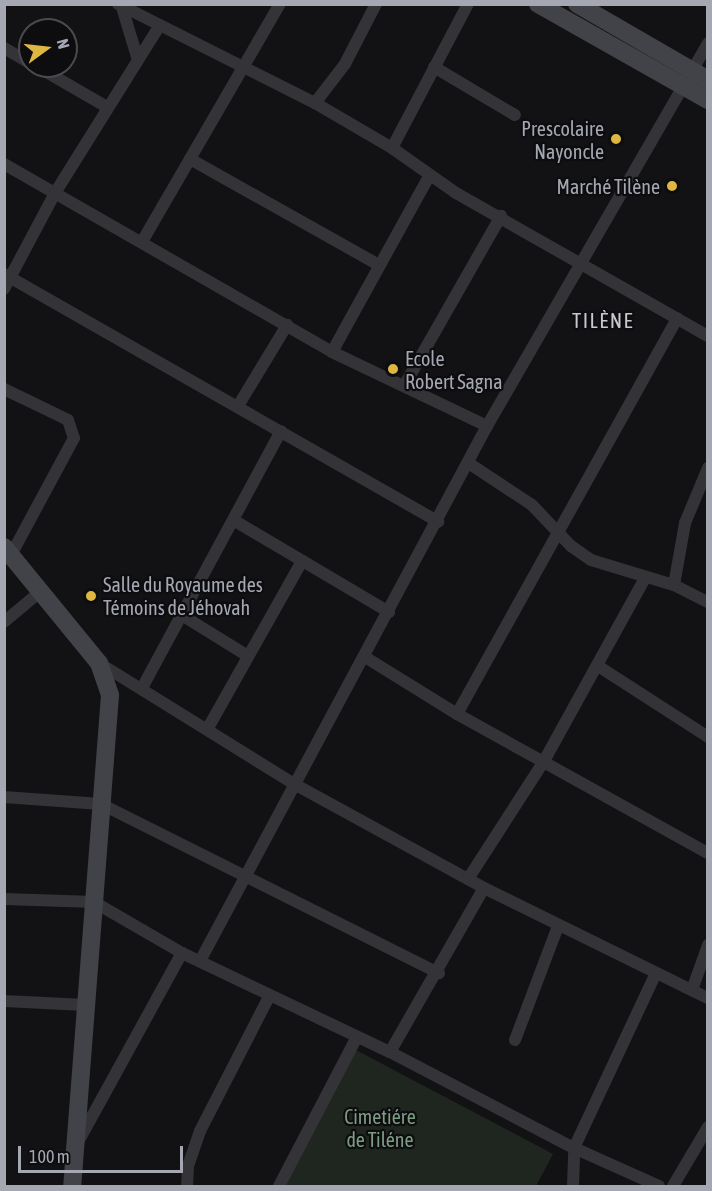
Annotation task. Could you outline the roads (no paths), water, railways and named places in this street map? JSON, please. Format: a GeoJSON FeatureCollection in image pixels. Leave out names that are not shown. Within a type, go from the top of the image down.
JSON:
{"type":"FeatureCollection","features":[{"type":"Feature","properties":{"kind":"main road"},"geometry":{"type":"LineString","coordinates":[[538,4],[685,78],[708,80]]}},
{"type":"Feature","properties":{"kind":"main road"},"geometry":{"type":"LineString","coordinates":[[577,4],[685,78],[708,100]]}},
{"type":"Feature","properties":{"kind":"main road"},"geometry":{"type":"LineString","coordinates":[[8,551],[99,663],[110,695],[111,716],[101,804],[72,1186]]}},
{"type":"Feature","properties":{"kind":"street"},"geometry":{"type":"LineString","coordinates":[[143,240],[245,68],[280,4]]}},
{"type":"Feature","properties":{"kind":"street"},"geometry":{"type":"LineString","coordinates":[[315,103],[345,64],[376,4]]}},
{"type":"Feature","properties":{"kind":"street"},"geometry":{"type":"LineString","coordinates":[[392,148],[468,4]]}},
{"type":"Feature","properties":{"kind":"street"},"geometry":{"type":"LineString","coordinates":[[120,6],[315,103],[392,148],[456,193],[501,216],[708,336]]}},
{"type":"Feature","properties":{"kind":"street"},"geometry":{"type":"LineString","coordinates":[[120,6],[136,57]]}},
{"type":"Feature","properties":{"kind":"street"},"geometry":{"type":"LineString","coordinates":[[4,289],[8,276],[55,193],[136,57],[160,25]]}},
{"type":"Feature","properties":{"kind":"street"},"geometry":{"type":"LineString","coordinates":[[200,961],[470,464],[487,426],[685,78],[708,43]]}},
{"type":"Feature","properties":{"kind":"street"},"geometry":{"type":"LineString","coordinates":[[4,48],[18,56]]}},
{"type":"Feature","properties":{"kind":"street"},"geometry":{"type":"LineString","coordinates":[[434,67],[515,115]]}},
{"type":"Feature","properties":{"kind":"street"},"geometry":{"type":"LineString","coordinates":[[57,78],[107,107]]}},
{"type":"Feature","properties":{"kind":"street"},"geometry":{"type":"LineString","coordinates":[[190,159],[379,265]]}},
{"type":"Feature","properties":{"kind":"street"},"geometry":{"type":"LineString","coordinates":[[4,164],[143,240],[332,352],[487,426]]}},
{"type":"Feature","properties":{"kind":"street"},"geometry":{"type":"LineString","coordinates":[[332,352],[429,176]]}},
{"type":"Feature","properties":{"kind":"street"},"geometry":{"type":"LineString","coordinates":[[404,386],[501,216]]}},
{"type":"Feature","properties":{"kind":"street"},"geometry":{"type":"LineString","coordinates":[[8,276],[438,522]]}},
{"type":"Feature","properties":{"kind":"street"},"geometry":{"type":"LineString","coordinates":[[457,714],[560,534],[677,318]]}},
{"type":"Feature","properties":{"kind":"street"},"geometry":{"type":"LineString","coordinates":[[238,406],[287,325]]}},
{"type":"Feature","properties":{"kind":"street"},"geometry":{"type":"LineString","coordinates":[[4,390],[68,420],[74,438],[8,551]]}},
{"type":"Feature","properties":{"kind":"street"},"geometry":{"type":"LineString","coordinates":[[142,688],[180,614],[235,521],[281,431]]}},
{"type":"Feature","properties":{"kind":"street"},"geometry":{"type":"LineString","coordinates":[[470,464],[532,505],[560,534],[591,560],[674,585],[708,602]]}},
{"type":"Feature","properties":{"kind":"street"},"geometry":{"type":"LineString","coordinates":[[674,585],[685,523],[708,468]]}},
{"type":"Feature","properties":{"kind":"street"},"geometry":{"type":"LineString","coordinates":[[235,521],[389,612]]}},
{"type":"Feature","properties":{"kind":"street"},"geometry":{"type":"LineString","coordinates":[[208,728],[302,561]]}},
{"type":"Feature","properties":{"kind":"street"},"geometry":{"type":"LineString","coordinates":[[468,879],[544,761],[645,578]]}},
{"type":"Feature","properties":{"kind":"street"},"geometry":{"type":"LineString","coordinates":[[4,622],[41,591]]}},
{"type":"Feature","properties":{"kind":"street"},"geometry":{"type":"LineString","coordinates":[[180,614],[248,656]]}},
{"type":"Feature","properties":{"kind":"street"},"geometry":{"type":"LineString","coordinates":[[365,657],[457,714],[708,853]]}},
{"type":"Feature","properties":{"kind":"street"},"geometry":{"type":"LineString","coordinates":[[99,663],[208,728],[296,785],[484,888],[708,998]]}},
{"type":"Feature","properties":{"kind":"street"},"geometry":{"type":"LineString","coordinates":[[598,666],[705,732]]}},
{"type":"Feature","properties":{"kind":"street"},"geometry":{"type":"LineString","coordinates":[[4,797],[101,804],[439,973]]}},
{"type":"Feature","properties":{"kind":"street"},"geometry":{"type":"LineString","coordinates":[[390,1052],[439,973],[484,888]]}},
{"type":"Feature","properties":{"kind":"street"},"geometry":{"type":"LineString","coordinates":[[4,899],[94,902],[182,953],[269,997],[390,1052],[574,1148],[659,1186]]}},
{"type":"Feature","properties":{"kind":"street"},"geometry":{"type":"LineString","coordinates":[[515,1040],[558,926]]}},
{"type":"Feature","properties":{"kind":"street"},"geometry":{"type":"LineString","coordinates":[[692,990],[708,945]]}},
{"type":"Feature","properties":{"kind":"street"},"geometry":{"type":"LineString","coordinates":[[74,1148],[182,953]]}},
{"type":"Feature","properties":{"kind":"street"},"geometry":{"type":"LineString","coordinates":[[573,1186],[574,1148],[656,973]]}},
{"type":"Feature","properties":{"kind":"street"},"geometry":{"type":"LineString","coordinates":[[187,1186],[188,1166],[200,1131],[269,997]]}},
{"type":"Feature","properties":{"kind":"street"},"geometry":{"type":"LineString","coordinates":[[4,1001],[85,1005]]}},
{"type":"Feature","properties":{"kind":"street"},"geometry":{"type":"LineString","coordinates":[[279,1186],[357,1037]]}},
{"type":"Feature","properties":{"kind":"street"},"geometry":{"type":"LineString","coordinates":[[673,1186],[708,1127]]}},
{"type":"Feature","properties":{"kind":"place","name":"Prescolaire Nayoncle"},"geometry":{"type":"Point","coordinates":[616,139]}},
{"type":"Feature","properties":{"kind":"place","name":"Marché Tilène"},"geometry":{"type":"Point","coordinates":[672,186]}},
{"type":"Feature","properties":{"kind":"place","name":"Ecole Robert Sagna"},"geometry":{"type":"Point","coordinates":[393,369]}},
{"type":"Feature","properties":{"kind":"place","name":"Salle du Royaume des Témoins de Jéhovah"},"geometry":{"type":"Point","coordinates":[91,596]}},
{"type":"Feature","properties":{"kind":"district","name":"TILÈNE"},"geometry":{"type":"Point","coordinates":[603,320]}},
{"type":"Feature","properties":{"kind":"park label","name":"Cimetiére de Tiléne"},"geometry":{"type":"Point","coordinates":[380,1128]}}]}
